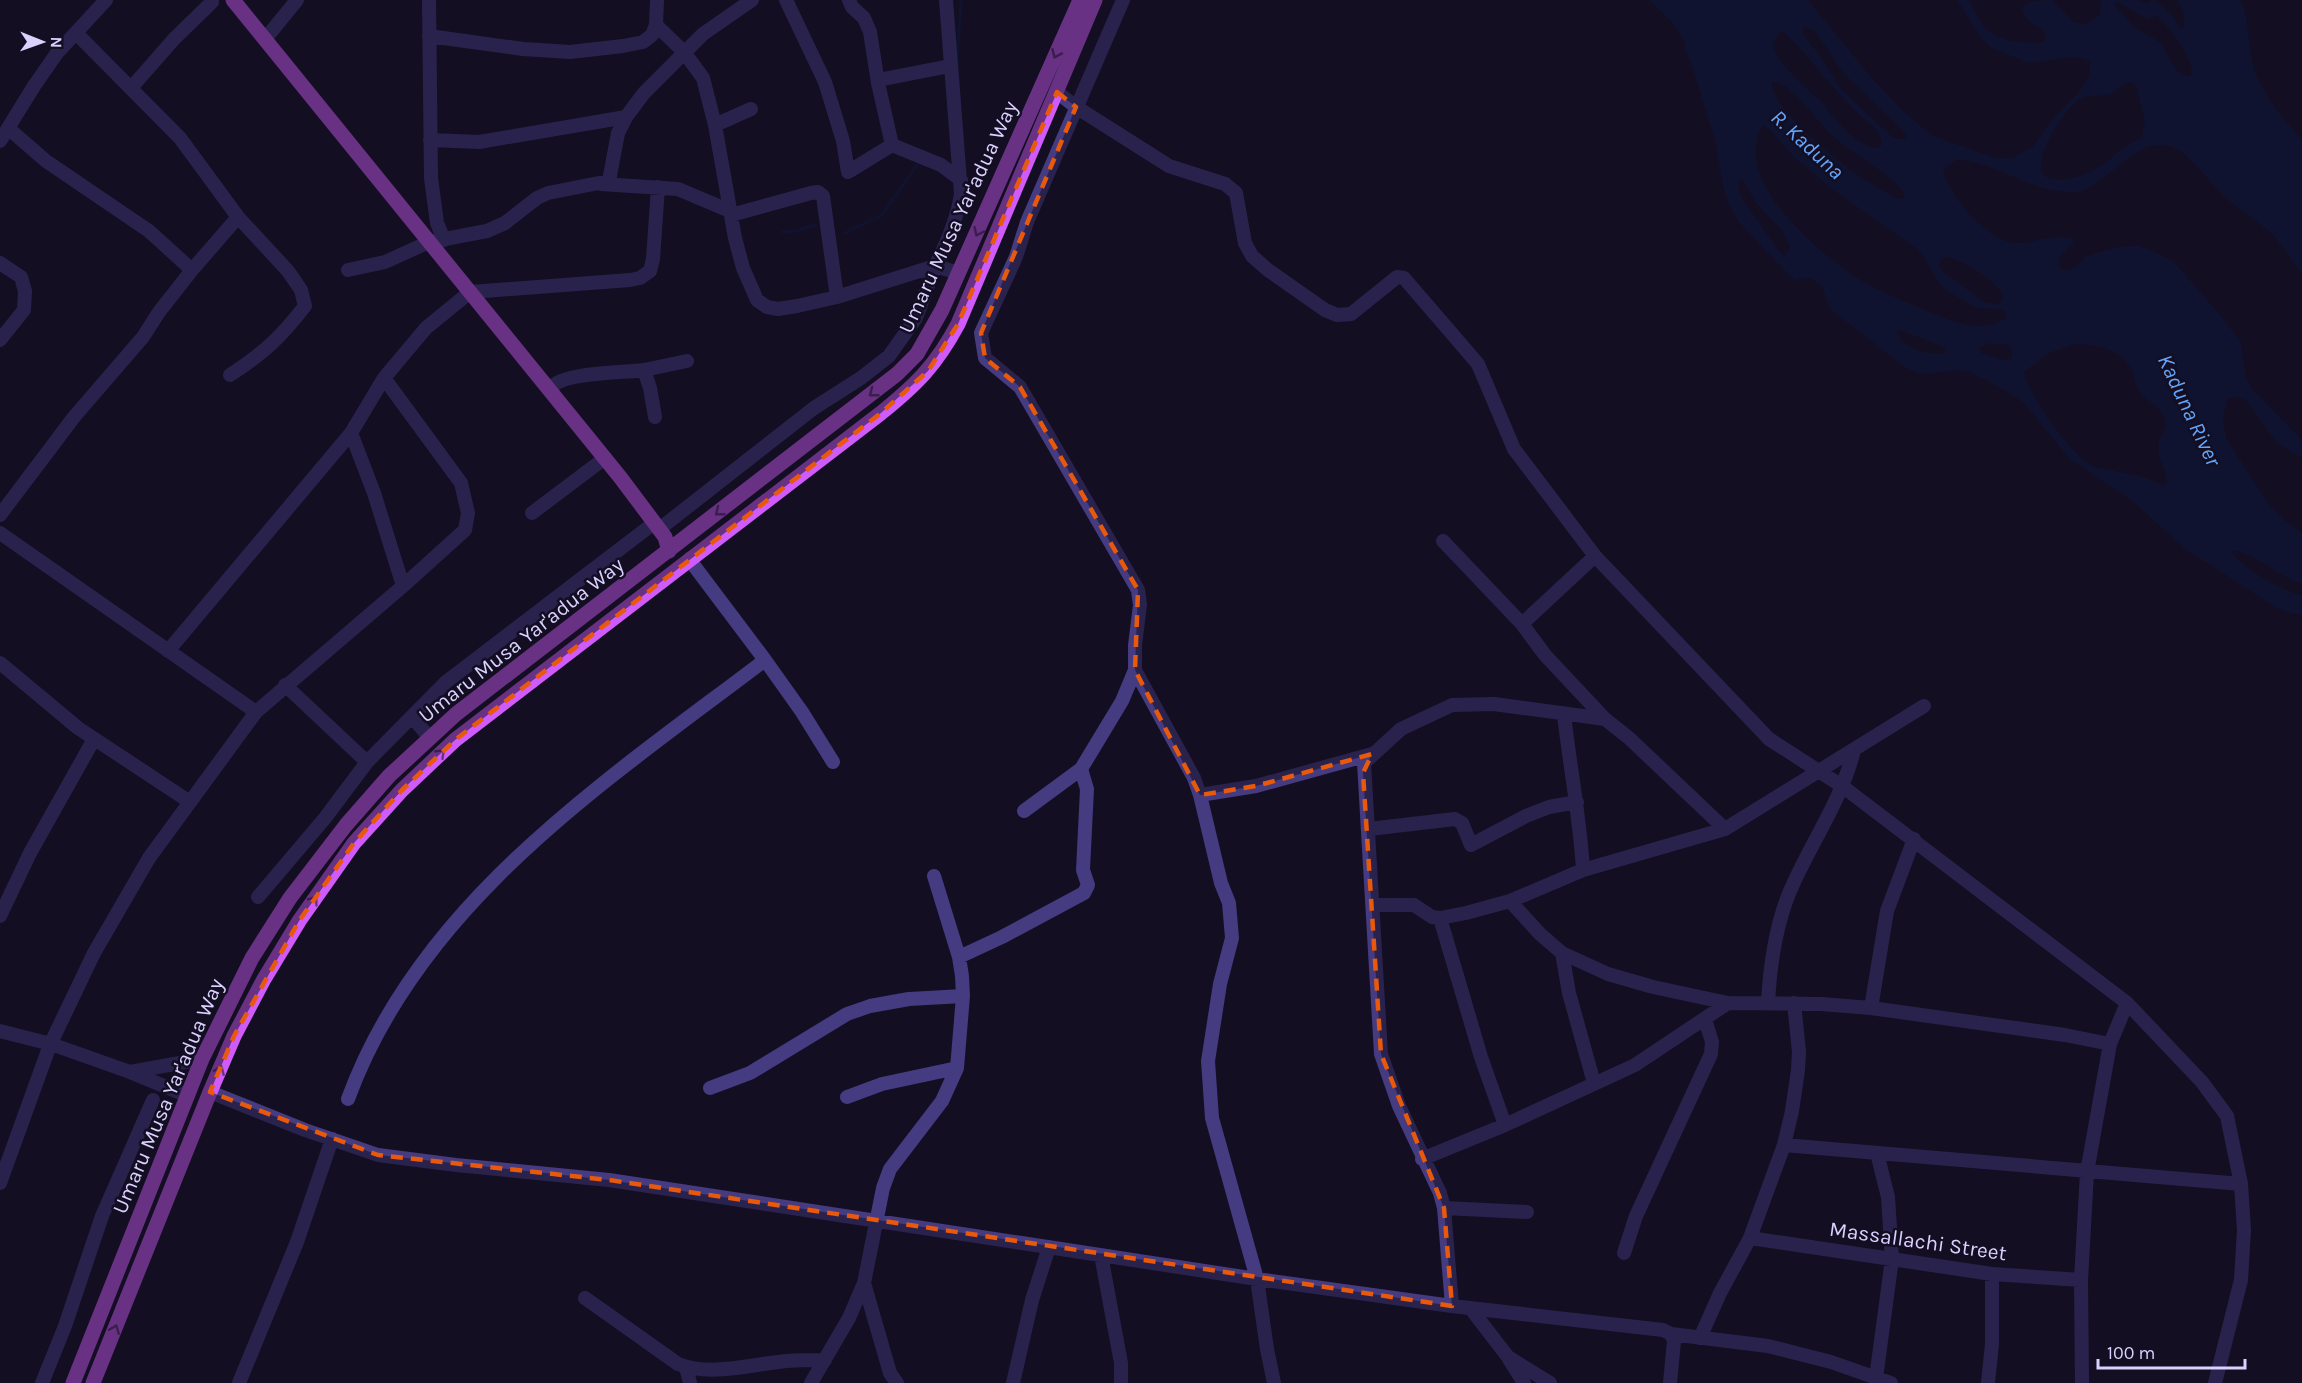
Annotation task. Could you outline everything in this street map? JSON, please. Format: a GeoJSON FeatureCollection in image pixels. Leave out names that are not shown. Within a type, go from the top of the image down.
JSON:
{"type":"FeatureCollection","features":[{"type":"Feature","properties":{"kind":"main road"},"geometry":{"type":"LineString","coordinates":[[233,0],[437,241]]}},
{"type":"Feature","properties":{"kind":"main road"},"geometry":{"type":"LineString","coordinates":[[243,0],[437,241],[474,292],[658,525],[673,538],[675,546]]}},
{"type":"Feature","properties":{"kind":"main road","name":"Umaru Musa Yar'adua Way"},"geometry":{"type":"LineString","coordinates":[[73,1383],[216,1026],[252,958],[290,898],[346,825],[389,776],[456,714],[897,374],[917,354],[930,334],[959,273],[1080,0]]}},
{"type":"Feature","properties":{"kind":"main road","name":"Umaru Musa Yar'adua Way"},"geometry":{"type":"LineString","coordinates":[[93,1383],[234,1036],[264,979],[299,921],[354,843],[402,790],[455,740],[881,413],[911,389],[928,371],[944,351],[958,324],[1095,0]]}},
{"type":"Feature","properties":{"kind":"main road"},"geometry":{"type":"LineString","coordinates":[[474,292],[615,463],[658,525]]}},
{"type":"Feature","properties":{"kind":"main road"},"geometry":{"type":"LineString","coordinates":[[174,1131],[192,1138]]}},
{"type":"Feature","properties":{"kind":"street"},"geometry":{"type":"LineString","coordinates":[[0,141],[51,62],[106,0]]}},
{"type":"Feature","properties":{"kind":"street"},"geometry":{"type":"LineString","coordinates":[[270,33],[297,0]]}},
{"type":"Feature","properties":{"kind":"street"},"geometry":{"type":"LineString","coordinates":[[429,0],[430,140],[437,241]]}},
{"type":"Feature","properties":{"kind":"street"},"geometry":{"type":"LineString","coordinates":[[429,36],[523,49],[570,52],[643,42],[652,35],[656,25],[657,0]]}},
{"type":"Feature","properties":{"kind":"street"},"geometry":{"type":"LineString","coordinates":[[348,270],[385,262],[437,241],[487,231],[505,223],[537,198],[548,193],[609,181],[618,134],[626,117],[644,93],[684,52],[723,18],[752,0]]}},
{"type":"Feature","properties":{"kind":"street"},"geometry":{"type":"LineString","coordinates":[[786,0],[825,82],[843,141],[848,172],[892,145]]}},
{"type":"Feature","properties":{"kind":"street"},"geometry":{"type":"LineString","coordinates":[[849,0],[852,7],[864,18],[870,32],[892,145]]}},
{"type":"Feature","properties":{"kind":"street"},"geometry":{"type":"LineString","coordinates":[[258,897],[325,818],[367,762],[446,682],[658,525],[725,479],[814,408],[861,378],[889,356],[916,318],[958,211],[961,180],[946,0]]}},
{"type":"Feature","properties":{"kind":"street"},"geometry":{"type":"LineString","coordinates":[[1024,811],[1081,769],[1122,701],[1135,670],[1135,645],[1140,605],[1136,586],[1020,387],[985,358],[981,333],[1016,257],[1027,222],[1123,0]]}},
{"type":"Feature","properties":{"kind":"street"},"geometry":{"type":"LineString","coordinates":[[131,88],[209,1]]}},
{"type":"Feature","properties":{"kind":"street"},"geometry":{"type":"LineString","coordinates":[[656,25],[684,52],[703,78],[715,125],[743,268],[757,300],[767,307],[778,309],[837,297],[935,266],[959,273]]}},
{"type":"Feature","properties":{"kind":"street"},"geometry":{"type":"LineString","coordinates":[[76,33],[180,138],[238,217],[288,271],[301,290],[305,306],[279,338],[258,357],[230,375]]}},
{"type":"Feature","properties":{"kind":"street"},"geometry":{"type":"LineString","coordinates":[[878,80],[950,66]]}},
{"type":"Feature","properties":{"kind":"street"},"geometry":{"type":"LineString","coordinates":[[1057,92],[1169,166],[1226,184],[1236,193],[1245,243],[1252,256],[1325,310],[1337,315],[1351,314],[1361,308],[1390,280],[1397,276],[1404,278],[1478,364],[1514,449],[1595,556],[1769,739],[1821,770],[2127,1004],[2202,1082],[2227,1116],[2241,1184],[2244,1230],[2241,1280],[2215,1383]]}},
{"type":"Feature","properties":{"kind":"street"},"geometry":{"type":"LineString","coordinates":[[715,125],[751,109]]}},
{"type":"Feature","properties":{"kind":"street"},"geometry":{"type":"LineString","coordinates":[[430,140],[479,142],[626,117]]}},
{"type":"Feature","properties":{"kind":"street"},"geometry":{"type":"LineString","coordinates":[[8,128],[46,161],[149,231],[192,270]]}},
{"type":"Feature","properties":{"kind":"street"},"geometry":{"type":"LineString","coordinates":[[892,145],[941,165],[961,180]]}},
{"type":"Feature","properties":{"kind":"street"},"geometry":{"type":"LineString","coordinates":[[601,184],[690,192],[731,213],[818,192],[823,196],[837,297]]}},
{"type":"Feature","properties":{"kind":"street"},"geometry":{"type":"LineString","coordinates":[[168,651],[351,433],[384,378],[426,328],[474,292],[630,280],[646,274],[650,271],[653,259],[658,188]]}},
{"type":"Feature","properties":{"kind":"street"},"geometry":{"type":"LineString","coordinates":[[0,515],[74,417],[143,337],[159,312],[192,270],[238,217]]}},
{"type":"Feature","properties":{"kind":"street"},"geometry":{"type":"LineString","coordinates":[[0,263],[21,277],[25,291],[24,310],[0,340]]}},
{"type":"Feature","properties":{"kind":"street"},"geometry":{"type":"LineString","coordinates":[[552,387],[558,381],[570,377],[644,370],[687,360]]}},
{"type":"Feature","properties":{"kind":"street"},"geometry":{"type":"LineString","coordinates":[[644,370],[655,417]]}},
{"type":"Feature","properties":{"kind":"street"},"geometry":{"type":"LineString","coordinates":[[0,1183],[4,1156],[51,1044],[94,953],[149,858],[256,712],[465,530],[468,513],[461,483],[384,378]]}},
{"type":"Feature","properties":{"kind":"street"},"geometry":{"type":"LineString","coordinates":[[351,433],[374,493],[403,586]]}},
{"type":"Feature","properties":{"kind":"street"},"geometry":{"type":"LineString","coordinates":[[532,513],[605,458]]}},
{"type":"Feature","properties":{"kind":"street"},"geometry":{"type":"LineString","coordinates":[[0,533],[256,712]]}},
{"type":"Feature","properties":{"kind":"street"},"geometry":{"type":"LineString","coordinates":[[1443,541],[1522,624],[1545,655],[1605,719],[1629,738],[1725,830]]}},
{"type":"Feature","properties":{"kind":"street"},"geometry":{"type":"LineString","coordinates":[[1522,624],[1595,556]]}},
{"type":"Feature","properties":{"kind":"street"},"geometry":{"type":"LineString","coordinates":[[689,559],[802,712],[833,762]]}},
{"type":"Feature","properties":{"kind":"street"},"geometry":{"type":"LineString","coordinates":[[348,1099],[358,1070],[394,1006],[432,949],[511,861],[596,788],[765,660]]}},
{"type":"Feature","properties":{"kind":"street"},"geometry":{"type":"LineString","coordinates":[[0,663],[94,739],[190,802]]}},
{"type":"Feature","properties":{"kind":"street"},"geometry":{"type":"LineString","coordinates":[[1135,670],[1191,771],[1200,795],[1221,883],[1229,903],[1232,938],[1220,984],[1208,1062],[1212,1118],[1257,1279],[1274,1383]]}},
{"type":"Feature","properties":{"kind":"street"},"geometry":{"type":"LineString","coordinates":[[285,685],[367,762]]}},
{"type":"Feature","properties":{"kind":"street"},"geometry":{"type":"LineString","coordinates":[[1452,1306],[1444,1208],[1440,1193],[1422,1159],[1387,1076],[1381,1054],[1364,763],[1401,729],[1452,705],[1494,704],[1605,719]]}},
{"type":"Feature","properties":{"kind":"street"},"geometry":{"type":"LineString","coordinates":[[1373,905],[1414,905],[1440,918],[1466,914],[1510,901],[1583,870],[1725,830],[1924,706]]}},
{"type":"Feature","properties":{"kind":"street"},"geometry":{"type":"LineString","coordinates":[[1564,715],[1572,783],[1577,802],[1583,870]]}},
{"type":"Feature","properties":{"kind":"street"},"geometry":{"type":"LineString","coordinates":[[412,717],[430,738]]}},
{"type":"Feature","properties":{"kind":"street"},"geometry":{"type":"LineString","coordinates":[[0,916],[30,853],[94,739]]}},
{"type":"Feature","properties":{"kind":"street"},"geometry":{"type":"LineString","coordinates":[[1768,1003],[1769,973],[1778,930],[1790,892],[1842,786],[1854,750]]}},
{"type":"Feature","properties":{"kind":"street"},"geometry":{"type":"LineString","coordinates":[[1200,795],[1256,786],[1372,754]]}},
{"type":"Feature","properties":{"kind":"street"},"geometry":{"type":"LineString","coordinates":[[959,957],[1084,893],[1088,885],[1083,870],[1087,789],[1081,769]]}},
{"type":"Feature","properties":{"kind":"street"},"geometry":{"type":"LineString","coordinates":[[1369,830],[1455,819],[1462,823],[1471,845],[1526,816],[1549,807],[1577,802]]}},
{"type":"Feature","properties":{"kind":"street"},"geometry":{"type":"LineString","coordinates":[[1871,1008],[1887,911],[1914,839]]}},
{"type":"Feature","properties":{"kind":"street"},"geometry":{"type":"LineString","coordinates":[[812,1383],[849,1318],[864,1283],[884,1188],[890,1170],[942,1101],[957,1068],[963,996],[959,957],[934,876]]}},
{"type":"Feature","properties":{"kind":"street"},"geometry":{"type":"LineString","coordinates":[[1510,901],[1540,934],[1562,953],[1620,977],[1653,987],[1728,1003],[1794,1003],[1871,1008],[2065,1035],[2110,1044]]}},
{"type":"Feature","properties":{"kind":"street"},"geometry":{"type":"LineString","coordinates":[[1440,918],[1481,1057],[1505,1125]]}},
{"type":"Feature","properties":{"kind":"street"},"geometry":{"type":"LineString","coordinates":[[1562,953],[1569,993],[1594,1083]]}},
{"type":"Feature","properties":{"kind":"street"},"geometry":{"type":"LineString","coordinates":[[710,1088],[750,1073],[847,1014],[870,1006],[909,999],[963,996]]}},
{"type":"Feature","properties":{"kind":"street"},"geometry":{"type":"LineString","coordinates":[[1422,1159],[1505,1125],[1635,1065],[1728,1003]]}},
{"type":"Feature","properties":{"kind":"street"},"geometry":{"type":"LineString","coordinates":[[1700,1338],[1720,1293],[1750,1238],[1784,1145],[1798,1070],[1799,1052],[1794,1003]]}},
{"type":"Feature","properties":{"kind":"street"},"geometry":{"type":"LineString","coordinates":[[2082,1383],[2081,1280],[2086,1172],[2110,1044],[2127,1004]]}},
{"type":"Feature","properties":{"kind":"street"},"geometry":{"type":"LineString","coordinates":[[1624,1253],[1636,1216],[1711,1054],[1712,1042],[1705,1019]]}},
{"type":"Feature","properties":{"kind":"street"},"geometry":{"type":"LineString","coordinates":[[0,1031],[51,1044],[130,1072],[188,1096]]}},
{"type":"Feature","properties":{"kind":"street"},"geometry":{"type":"LineString","coordinates":[[130,1072],[202,1059]]}},
{"type":"Feature","properties":{"kind":"street"},"geometry":{"type":"LineString","coordinates":[[847,1097],[882,1084],[957,1068]]}},
{"type":"Feature","properties":{"kind":"street"},"geometry":{"type":"LineString","coordinates":[[210,1092],[378,1155],[456,1166],[609,1180],[1257,1279],[1472,1309],[1663,1330],[1671,1334],[1768,1346],[1830,1362],[1891,1383]]}},
{"type":"Feature","properties":{"kind":"street"},"geometry":{"type":"LineString","coordinates":[[42,1383],[65,1326],[102,1216],[153,1100]]}},
{"type":"Feature","properties":{"kind":"street"},"geometry":{"type":"LineString","coordinates":[[239,1383],[297,1242],[332,1139]]}},
{"type":"Feature","properties":{"kind":"street"},"geometry":{"type":"LineString","coordinates":[[1784,1145],[2241,1184]]}},
{"type":"Feature","properties":{"kind":"street"},"geometry":{"type":"LineString","coordinates":[[1876,1378],[1892,1259],[1888,1197],[1877,1153]]}},
{"type":"Feature","properties":{"kind":"street"},"geometry":{"type":"LineString","coordinates":[[1444,1208],[1527,1212]]}},
{"type":"Feature","properties":{"kind":"street","name":"Massallachi Street"},"geometry":{"type":"LineString","coordinates":[[1750,1238],[1992,1274],[2081,1280]]}},
{"type":"Feature","properties":{"kind":"street"},"geometry":{"type":"LineString","coordinates":[[1013,1383],[1032,1300],[1049,1247]]}},
{"type":"Feature","properties":{"kind":"street"},"geometry":{"type":"LineString","coordinates":[[1101,1255],[1121,1363],[1121,1383]]}},
{"type":"Feature","properties":{"kind":"street"},"geometry":{"type":"LineString","coordinates":[[1988,1383],[1992,1344],[1992,1274]]}},
{"type":"Feature","properties":{"kind":"street"},"geometry":{"type":"LineString","coordinates":[[864,1283],[890,1373],[897,1383]]}},
{"type":"Feature","properties":{"kind":"street"},"geometry":{"type":"LineString","coordinates":[[585,1298],[678,1364],[686,1367],[706,1371],[789,1360],[825,1360]]}},
{"type":"Feature","properties":{"kind":"street"},"geometry":{"type":"LineString","coordinates":[[1472,1309],[1508,1357],[1524,1383]]}},
{"type":"Feature","properties":{"kind":"street"},"geometry":{"type":"LineString","coordinates":[[1670,1383],[1674,1341],[1671,1334]]}},
{"type":"Feature","properties":{"kind":"street"},"geometry":{"type":"LineString","coordinates":[[1508,1357],[1550,1383]]}},
{"type":"Feature","properties":{"kind":"street"},"geometry":{"type":"LineString","coordinates":[[686,1367],[690,1383]]}},
{"type":"Feature","properties":{"kind":"highlighted area"},"geometry":{"type":"Polygon","coordinates":[[[1057,92],[1076,107],[981,333],[985,358],[1020,387],[1138,590],[1135,670],[1200,795],[1256,786],[1372,754],[1363,773],[1381,1054],[1444,1208],[1452,1306],[609,1180],[378,1155],[210,1092],[234,1036],[299,921],[354,843],[402,790],[455,740],[881,413],[928,371],[958,324],[1057,92]]]}},
{"type":"Feature","properties":{"kind":"water"},"geometry":{"type":"Polygon","coordinates":[[[1649,0],[1808,0],[1870,76],[1902,110],[1932,136],[1996,158],[2012,158],[2032,147],[2055,117],[2079,92],[2089,76],[2090,62],[2083,58],[2071,57],[2029,63],[1992,48],[1983,40],[1957,0],[1969,0],[1983,25],[1994,35],[2010,40],[2039,43],[2045,41],[2043,31],[2028,20],[2023,13],[2023,8],[2030,2],[2052,0],[2073,22],[2085,25],[2100,15],[2101,0],[2136,0],[2148,4],[2155,0],[2174,17],[2182,28],[2184,27],[2183,12],[2176,0],[2241,0],[2246,17],[2251,57],[2261,86],[2273,105],[2302,139],[2302,274],[2272,234],[2225,197],[2186,156],[2169,146],[2158,145],[2145,148],[2091,186],[2076,192],[2045,188],[1973,162],[1958,159],[1943,169],[1961,205],[1994,235],[2006,241],[2018,243],[2052,237],[2072,239],[2074,243],[2062,254],[2059,261],[2061,269],[2068,270],[2076,267],[2086,256],[2118,247],[2137,246],[2150,250],[2173,261],[2221,316],[2241,343],[2245,374],[2251,388],[2302,440],[2302,458],[2276,442],[2245,399],[2232,397],[2227,400],[2223,417],[2226,438],[2265,499],[2283,519],[2302,533],[2302,584],[2249,555],[2233,551],[2232,553],[2264,579],[2302,595],[2302,616],[2277,608],[2187,550],[2132,501],[2070,459],[2024,403],[2006,391],[1971,372],[1960,370],[1922,374],[1906,368],[1833,311],[1822,286],[1808,277],[1796,280],[1791,277],[1738,221],[1728,203],[1715,140],[1683,38],[1675,25],[1649,0]],[[2116,1],[2114,5],[2134,27],[2160,42],[2176,70],[2183,76],[2190,76],[2192,72],[2188,58],[2161,20],[2156,15],[2148,19],[2116,1]],[[1803,28],[1803,35],[1818,53],[1841,89],[1891,136],[1896,139],[1905,139],[1906,136],[1902,129],[1844,74],[1815,31],[1803,28]],[[1779,32],[1773,49],[1789,70],[1852,136],[1868,146],[1877,148],[1882,145],[1881,137],[1876,130],[1843,98],[1784,32],[1779,32]],[[1772,81],[1774,92],[1782,106],[1809,135],[1841,163],[1877,188],[1898,199],[1903,199],[1905,194],[1900,187],[1833,136],[1796,95],[1772,81]],[[2131,82],[2108,95],[2082,98],[2069,109],[2060,120],[2045,149],[2041,162],[2043,173],[2051,179],[2067,179],[2084,174],[2142,137],[2145,121],[2136,85],[2131,82]],[[1763,126],[1758,133],[1757,164],[1763,182],[1773,200],[1802,233],[1833,261],[1873,287],[1952,321],[1985,326],[2006,318],[2007,314],[2003,309],[1976,308],[1949,292],[1940,284],[1920,251],[1832,189],[1794,157],[1770,130],[1763,126]],[[1740,180],[1738,187],[1741,197],[1779,251],[1785,256],[1790,247],[1782,230],[1756,203],[1743,180],[1740,180]],[[1943,257],[1939,263],[1941,270],[1984,302],[2000,305],[2003,294],[1999,289],[1966,264],[1950,257],[1943,257]],[[1900,330],[1897,333],[1900,339],[1918,350],[1945,353],[1945,348],[1942,346],[1900,330]],[[1989,343],[1980,347],[1981,353],[2002,360],[2011,359],[2012,353],[2009,345],[1989,343]],[[2074,344],[2049,353],[2024,372],[2027,382],[2052,424],[2083,460],[2092,466],[2147,478],[2164,486],[2167,482],[2158,446],[2166,423],[2158,408],[2139,390],[2131,368],[2121,356],[2106,348],[2074,344]]]}},
{"type":"Feature","properties":{"kind":"waterway"},"geometry":{"type":"LineString","coordinates":[[957,62],[961,0]]}},
{"type":"Feature","properties":{"kind":"waterway"},"geometry":{"type":"LineString","coordinates":[[845,233],[882,215],[919,162]]}},
{"type":"Feature","properties":{"kind":"waterway"},"geometry":{"type":"LineString","coordinates":[[782,232],[796,231],[815,225]]}},
{"type":"Feature","properties":{"kind":"water label","name":"R. Kaduna"},"geometry":{"type":"Point","coordinates":[1808,144]}},
{"type":"Feature","properties":{"kind":"water label","name":"Kaduna River"},"geometry":{"type":"Point","coordinates":[2190,410]}}]}
